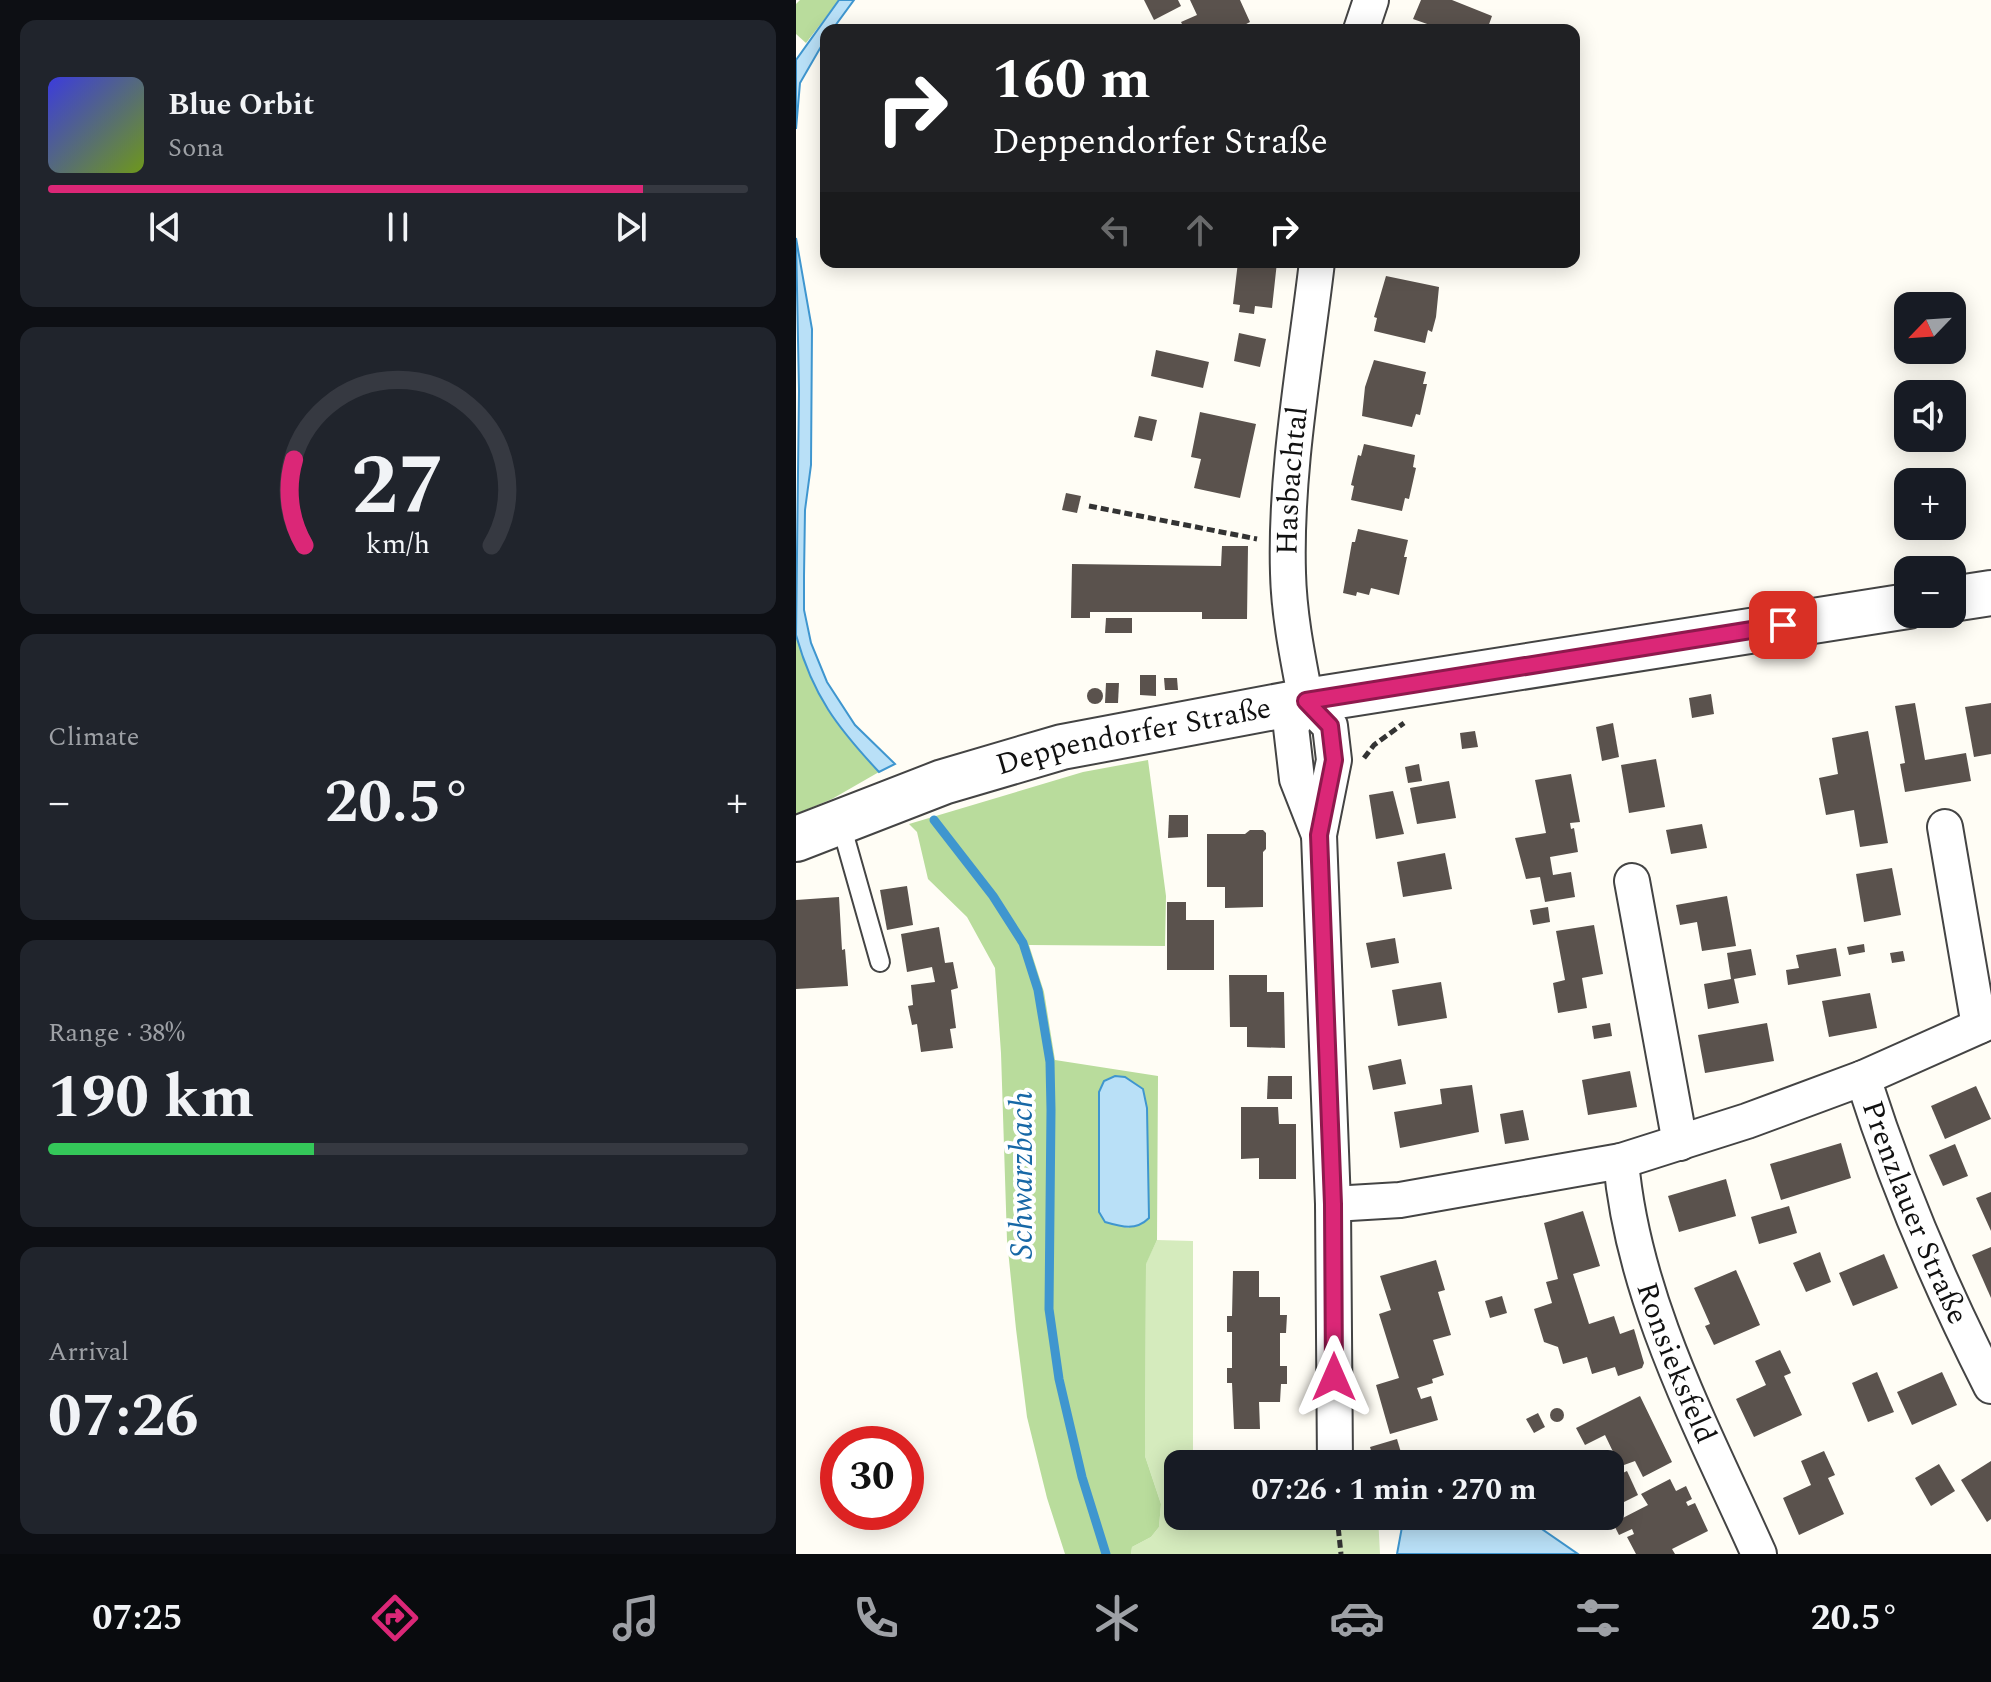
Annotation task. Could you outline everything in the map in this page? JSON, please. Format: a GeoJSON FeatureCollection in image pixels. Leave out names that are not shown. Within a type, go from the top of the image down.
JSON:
{"type":"FeatureCollection","features":[{"type":"Feature","properties":{"kind":"street"},"geometry":{"type":"LineString","coordinates":[[1363,24],[1371,0]]}},
{"type":"Feature","properties":{"kind":"street","name":"Hasbachtal"},"geometry":{"type":"LineString","coordinates":[[1306,701],[1290,609],[1288,545],[1291,491],[1316,268]]}},
{"type":"Feature","properties":{"kind":"street"},"geometry":{"type":"LineString","coordinates":[[1966,597],[1991,593]]}},
{"type":"Feature","properties":{"kind":"street","name":"Deppendorfer Straße"},"geometry":{"type":"LineString","coordinates":[[796,839],[943,782],[1062,747],[1306,701],[1894,608]]}},
{"type":"Feature","properties":{"kind":"street"},"geometry":{"type":"LineString","coordinates":[[1306,701],[1291,727],[1297,779],[1319,835],[1333,1204],[1335,1450]]}},
{"type":"Feature","properties":{"kind":"street"},"geometry":{"type":"LineString","coordinates":[[1333,1204],[1400,1200],[1621,1161],[1863,1078],[1985,1024],[1945,827]]}},
{"type":"Feature","properties":{"kind":"street"},"geometry":{"type":"LineString","coordinates":[[1632,881],[1680,1143]]}},
{"type":"Feature","properties":{"kind":"street","name":"Prenzlauer Straße"},"geometry":{"type":"LineString","coordinates":[[1863,1078],[1908,1209],[1954,1314],[1991,1386]]}},
{"type":"Feature","properties":{"kind":"street","name":"Ronsieksfeld"},"geometry":{"type":"LineString","coordinates":[[1621,1161],[1641,1274],[1688,1397],[1759,1554]]}},
{"type":"Feature","properties":{"kind":"lane"},"geometry":{"type":"LineString","coordinates":[[840,821],[880,962]]}},
{"type":"Feature","properties":{"kind":"path"},"geometry":{"type":"LineString","coordinates":[[1089,506],[1288,545]]}},
{"type":"Feature","properties":{"kind":"path"},"geometry":{"type":"LineString","coordinates":[[1338,1530],[1341,1554]]}},
{"type":"Feature","properties":{"kind":"green space"},"geometry":{"type":"Polygon","coordinates":[[[800,0],[839,0],[806,43],[796,34],[796,4],[800,0]]]}},
{"type":"Feature","properties":{"kind":"green space"},"geometry":{"type":"Polygon","coordinates":[[[796,635],[810,676],[828,710],[879,772],[832,799],[796,814],[796,635]]]}},
{"type":"Feature","properties":{"kind":"green space"},"geometry":{"type":"Polygon","coordinates":[[[1148,760],[1166,896],[1165,946],[1029,945],[1044,992],[1055,1060],[1158,1076],[1157,1240],[1146,1264],[1145,1456],[1161,1504],[1159,1527],[1151,1537],[1132,1547],[1131,1554],[1065,1554],[1047,1498],[1027,1417],[1007,1240],[995,968],[967,917],[928,879],[917,832],[909,824],[1083,772],[1148,760]],[[1125,1077],[1105,1222],[1129,1228],[1143,1089],[1125,1077]]]}},
{"type":"Feature","properties":{"kind":"green space"},"geometry":{"type":"Polygon","coordinates":[[[1157,1240],[1193,1241],[1193,1450],[1164,1450],[1164,1530],[1379,1530],[1380,1554],[1131,1554],[1132,1547],[1151,1537],[1159,1527],[1161,1504],[1145,1456],[1146,1263],[1157,1240]]]}},
{"type":"Feature","properties":{"kind":"water"},"geometry":{"type":"Polygon","coordinates":[[[839,0],[854,0],[836,24],[822,24],[839,0]]]}},
{"type":"Feature","properties":{"kind":"water"},"geometry":{"type":"Polygon","coordinates":[[[820,27],[820,48],[800,83],[796,129],[796,60],[820,27]]]}},
{"type":"Feature","properties":{"kind":"water"},"geometry":{"type":"Polygon","coordinates":[[[796,238],[812,329],[811,465],[805,510],[804,610],[811,643],[827,682],[855,725],[895,764],[879,772],[828,710],[810,676],[796,635],[799,391],[796,238]]]}},
{"type":"Feature","properties":{"kind":"water"},"geometry":{"type":"Polygon","coordinates":[[[1115,1076],[1125,1077],[1143,1089],[1147,1108],[1149,1218],[1134,1226],[1105,1222],[1099,1212],[1099,1092],[1104,1081],[1115,1076]]]}},
{"type":"Feature","properties":{"kind":"water"},"geometry":{"type":"Polygon","coordinates":[[[1401,1530],[1543,1530],[1578,1554],[1397,1554],[1401,1530]]]}},
{"type":"Feature","properties":{"kind":"building"},"geometry":{"type":"Polygon","coordinates":[[[1144,0],[1178,0],[1181,6],[1154,20],[1144,0]]]}},
{"type":"Feature","properties":{"kind":"building"},"geometry":{"type":"Polygon","coordinates":[[[1190,0],[1240,0],[1250,22],[1182,24],[1197,15],[1190,0]]]}},
{"type":"Feature","properties":{"kind":"building"},"geometry":{"type":"Polygon","coordinates":[[[1421,0],[1452,0],[1492,16],[1489,24],[1427,24],[1413,19],[1421,0]]]}},
{"type":"Feature","properties":{"kind":"building"},"geometry":{"type":"Polygon","coordinates":[[[1237,268],[1276,268],[1272,308],[1255,306],[1254,314],[1239,312],[1240,305],[1233,304],[1237,268]]]}},
{"type":"Feature","properties":{"kind":"building"},"geometry":{"type":"Polygon","coordinates":[[[1386,276],[1439,287],[1436,317],[1425,343],[1374,331],[1377,318],[1374,317],[1386,276]]]}},
{"type":"Feature","properties":{"kind":"building"},"geometry":{"type":"Polygon","coordinates":[[[1239,333],[1266,339],[1260,367],[1234,361],[1239,333]]]}},
{"type":"Feature","properties":{"kind":"building"},"geometry":{"type":"Polygon","coordinates":[[[1156,350],[1209,362],[1203,388],[1151,376],[1156,350]]]}},
{"type":"Feature","properties":{"kind":"building"},"geometry":{"type":"Polygon","coordinates":[[[1374,360],[1426,372],[1423,384],[1427,384],[1420,415],[1416,414],[1412,427],[1362,416],[1365,387],[1374,360]]]}},
{"type":"Feature","properties":{"kind":"building"},"geometry":{"type":"Polygon","coordinates":[[[1200,412],[1256,424],[1240,498],[1194,488],[1201,459],[1191,457],[1200,412]]]}},
{"type":"Feature","properties":{"kind":"building"},"geometry":{"type":"Polygon","coordinates":[[[1139,416],[1157,420],[1152,441],[1134,437],[1139,416]]]}},
{"type":"Feature","properties":{"kind":"building"},"geometry":{"type":"Polygon","coordinates":[[[1364,444],[1415,455],[1413,467],[1416,468],[1409,499],[1405,498],[1402,511],[1351,500],[1354,486],[1351,485],[1364,444]]]}},
{"type":"Feature","properties":{"kind":"building"},"geometry":{"type":"Polygon","coordinates":[[[1066,493],[1081,496],[1077,513],[1062,510],[1066,493]]]}},
{"type":"Feature","properties":{"kind":"building"},"geometry":{"type":"Polygon","coordinates":[[[1358,529],[1408,540],[1399,595],[1371,588],[1369,595],[1343,593],[1352,542],[1355,542],[1358,529]]]}},
{"type":"Feature","properties":{"kind":"building"},"geometry":{"type":"Polygon","coordinates":[[[1222,546],[1248,546],[1247,619],[1202,619],[1202,612],[1090,612],[1090,618],[1071,618],[1072,564],[1221,566],[1222,546]]]}},
{"type":"Feature","properties":{"kind":"building"},"geometry":{"type":"Polygon","coordinates":[[[1106,618],[1132,618],[1132,633],[1105,633],[1106,618]]]}},
{"type":"Feature","properties":{"kind":"building"},"geometry":{"type":"Polygon","coordinates":[[[1140,675],[1156,675],[1156,696],[1140,695],[1140,675]]]}},
{"type":"Feature","properties":{"kind":"building"},"geometry":{"type":"Polygon","coordinates":[[[1164,678],[1177,678],[1178,690],[1165,690],[1164,678]]]}},
{"type":"Feature","properties":{"kind":"building"},"geometry":{"type":"Polygon","coordinates":[[[1106,683],[1119,683],[1118,703],[1105,703],[1106,683]]]}},
{"type":"Feature","properties":{"kind":"building"},"geometry":{"type":"Polygon","coordinates":[[[1095,688],[1103,696],[1095,704],[1087,696],[1095,688]]]}},
{"type":"Feature","properties":{"kind":"building"},"geometry":{"type":"Polygon","coordinates":[[[1711,694],[1714,714],[1692,718],[1689,698],[1711,694]]]}},
{"type":"Feature","properties":{"kind":"building"},"geometry":{"type":"Polygon","coordinates":[[[1915,703],[1925,760],[1966,753],[1971,781],[1905,792],[1900,764],[1905,763],[1895,706],[1915,703]]]}},
{"type":"Feature","properties":{"kind":"building"},"geometry":{"type":"Polygon","coordinates":[[[1991,703],[1991,754],[1974,757],[1965,707],[1991,703]]]}},
{"type":"Feature","properties":{"kind":"building"},"geometry":{"type":"Polygon","coordinates":[[[1613,723],[1619,757],[1602,761],[1596,727],[1613,723]]]}},
{"type":"Feature","properties":{"kind":"building"},"geometry":{"type":"Polygon","coordinates":[[[1475,731],[1478,747],[1462,749],[1460,733],[1475,731]]]}},
{"type":"Feature","properties":{"kind":"building"},"geometry":{"type":"Polygon","coordinates":[[[1868,731],[1888,843],[1860,847],[1854,810],[1826,815],[1819,778],[1838,774],[1832,738],[1868,731]]]}},
{"type":"Feature","properties":{"kind":"building"},"geometry":{"type":"Polygon","coordinates":[[[1656,759],[1665,807],[1629,813],[1621,765],[1656,759]]]}},
{"type":"Feature","properties":{"kind":"building"},"geometry":{"type":"Polygon","coordinates":[[[1419,764],[1422,781],[1408,783],[1405,767],[1419,764]]]}},
{"type":"Feature","properties":{"kind":"building"},"geometry":{"type":"Polygon","coordinates":[[[1571,774],[1580,822],[1570,823],[1571,829],[1574,828],[1578,852],[1550,857],[1553,875],[1571,872],[1575,897],[1545,902],[1540,877],[1526,879],[1515,838],[1546,833],[1535,780],[1571,774]]]}},
{"type":"Feature","properties":{"kind":"building"},"geometry":{"type":"Polygon","coordinates":[[[1449,781],[1456,818],[1417,824],[1410,788],[1449,781]]]}},
{"type":"Feature","properties":{"kind":"building"},"geometry":{"type":"Polygon","coordinates":[[[1393,791],[1404,834],[1376,839],[1369,795],[1393,791]]]}},
{"type":"Feature","properties":{"kind":"building"},"geometry":{"type":"Polygon","coordinates":[[[1169,815],[1188,815],[1188,837],[1168,838],[1169,815]]]}},
{"type":"Feature","properties":{"kind":"building"},"geometry":{"type":"Polygon","coordinates":[[[1702,824],[1707,848],[1671,854],[1666,830],[1702,824]]]}},
{"type":"Feature","properties":{"kind":"building"},"geometry":{"type":"Polygon","coordinates":[[[1250,830],[1266,833],[1263,907],[1225,908],[1225,887],[1207,887],[1207,834],[1245,834],[1250,830]]]}},
{"type":"Feature","properties":{"kind":"building"},"geometry":{"type":"Polygon","coordinates":[[[1445,853],[1452,889],[1403,897],[1397,862],[1445,853]]]}},
{"type":"Feature","properties":{"kind":"building"},"geometry":{"type":"Polygon","coordinates":[[[1892,868],[1901,915],[1864,922],[1856,874],[1892,868]]]}},
{"type":"Feature","properties":{"kind":"building"},"geometry":{"type":"Polygon","coordinates":[[[907,886],[913,925],[887,930],[880,890],[907,886]]]}},
{"type":"Feature","properties":{"kind":"building"},"geometry":{"type":"Polygon","coordinates":[[[1727,896],[1736,946],[1702,951],[1697,922],[1680,925],[1676,905],[1727,896]]]}},
{"type":"Feature","properties":{"kind":"building"},"geometry":{"type":"Polygon","coordinates":[[[839,897],[848,986],[796,989],[796,900],[839,897]]]}},
{"type":"Feature","properties":{"kind":"building"},"geometry":{"type":"Polygon","coordinates":[[[1167,902],[1186,902],[1186,920],[1214,920],[1214,970],[1167,970],[1167,902]]]}},
{"type":"Feature","properties":{"kind":"building"},"geometry":{"type":"Polygon","coordinates":[[[1548,907],[1550,922],[1533,925],[1530,910],[1548,907]]]}},
{"type":"Feature","properties":{"kind":"building"},"geometry":{"type":"Polygon","coordinates":[[[1594,925],[1603,974],[1582,978],[1587,1008],[1558,1013],[1553,983],[1565,980],[1556,931],[1594,925]]]}},
{"type":"Feature","properties":{"kind":"building"},"geometry":{"type":"Polygon","coordinates":[[[939,927],[945,963],[953,962],[958,988],[951,990],[956,1028],[950,1029],[953,1048],[921,1052],[917,1024],[912,1025],[908,1006],[913,1005],[911,985],[935,982],[932,967],[907,972],[901,934],[939,927]]]}},
{"type":"Feature","properties":{"kind":"building"},"geometry":{"type":"Polygon","coordinates":[[[1395,938],[1399,963],[1371,968],[1366,943],[1395,938]]]}},
{"type":"Feature","properties":{"kind":"building"},"geometry":{"type":"Polygon","coordinates":[[[1864,944],[1865,952],[1849,955],[1847,947],[1864,944]]]}},
{"type":"Feature","properties":{"kind":"building"},"geometry":{"type":"Polygon","coordinates":[[[1836,948],[1841,976],[1788,985],[1786,970],[1799,968],[1796,955],[1836,948]]]}},
{"type":"Feature","properties":{"kind":"building"},"geometry":{"type":"Polygon","coordinates":[[[1751,949],[1756,975],[1734,979],[1739,1003],[1708,1009],[1704,984],[1731,979],[1727,953],[1751,949]]]}},
{"type":"Feature","properties":{"kind":"building"},"geometry":{"type":"Polygon","coordinates":[[[1903,951],[1905,961],[1892,963],[1890,953],[1903,951]]]}},
{"type":"Feature","properties":{"kind":"building"},"geometry":{"type":"Polygon","coordinates":[[[1229,975],[1267,975],[1267,992],[1284,992],[1285,1048],[1247,1047],[1247,1027],[1230,1027],[1229,975]]]}},
{"type":"Feature","properties":{"kind":"building"},"geometry":{"type":"Polygon","coordinates":[[[1441,982],[1447,1018],[1398,1026],[1392,990],[1441,982]]]}},
{"type":"Feature","properties":{"kind":"building"},"geometry":{"type":"Polygon","coordinates":[[[1870,993],[1877,1028],[1829,1037],[1822,1001],[1870,993]]]}},
{"type":"Feature","properties":{"kind":"building"},"geometry":{"type":"Polygon","coordinates":[[[1610,1023],[1612,1036],[1594,1039],[1592,1026],[1610,1023]]]}},
{"type":"Feature","properties":{"kind":"building"},"geometry":{"type":"Polygon","coordinates":[[[1767,1023],[1774,1061],[1705,1073],[1698,1035],[1767,1023]]]}},
{"type":"Feature","properties":{"kind":"building"},"geometry":{"type":"Polygon","coordinates":[[[1401,1059],[1406,1084],[1373,1090],[1368,1066],[1401,1059]]]}},
{"type":"Feature","properties":{"kind":"building"},"geometry":{"type":"Polygon","coordinates":[[[1630,1071],[1637,1107],[1588,1115],[1582,1080],[1630,1071]]]}},
{"type":"Feature","properties":{"kind":"building"},"geometry":{"type":"Polygon","coordinates":[[[1268,1076],[1292,1076],[1292,1099],[1267,1099],[1268,1076]]]}},
{"type":"Feature","properties":{"kind":"building"},"geometry":{"type":"Polygon","coordinates":[[[1472,1085],[1479,1132],[1400,1148],[1394,1112],[1442,1104],[1440,1089],[1472,1085]]]}},
{"type":"Feature","properties":{"kind":"building"},"geometry":{"type":"Polygon","coordinates":[[[1976,1086],[1991,1119],[1945,1139],[1931,1106],[1976,1086]]]}},
{"type":"Feature","properties":{"kind":"building"},"geometry":{"type":"Polygon","coordinates":[[[1241,1107],[1278,1107],[1279,1124],[1296,1124],[1296,1179],[1259,1179],[1259,1158],[1241,1159],[1241,1107]]]}},
{"type":"Feature","properties":{"kind":"building"},"geometry":{"type":"Polygon","coordinates":[[[1523,1110],[1529,1140],[1505,1144],[1500,1114],[1523,1110]]]}},
{"type":"Feature","properties":{"kind":"building"},"geometry":{"type":"Polygon","coordinates":[[[1841,1143],[1851,1178],[1781,1200],[1770,1164],[1841,1143]]]}},
{"type":"Feature","properties":{"kind":"building"},"geometry":{"type":"Polygon","coordinates":[[[1955,1144],[1968,1176],[1943,1186],[1929,1155],[1955,1144]]]}},
{"type":"Feature","properties":{"kind":"building"},"geometry":{"type":"Polygon","coordinates":[[[1726,1179],[1736,1216],[1679,1232],[1668,1196],[1726,1179]]]}},
{"type":"Feature","properties":{"kind":"building"},"geometry":{"type":"Polygon","coordinates":[[[1991,1192],[1991,1231],[1976,1198],[1991,1192]]]}},
{"type":"Feature","properties":{"kind":"building"},"geometry":{"type":"Polygon","coordinates":[[[1789,1206],[1797,1233],[1759,1244],[1751,1217],[1789,1206]]]}},
{"type":"Feature","properties":{"kind":"building"},"geometry":{"type":"Polygon","coordinates":[[[1583,1211],[1600,1266],[1573,1274],[1589,1324],[1614,1316],[1620,1334],[1634,1329],[1644,1363],[1642,1368],[1618,1376],[1615,1367],[1592,1374],[1587,1357],[1563,1364],[1558,1347],[1544,1342],[1534,1309],[1552,1303],[1546,1282],[1558,1279],[1544,1223],[1583,1211]]]}},
{"type":"Feature","properties":{"kind":"building"},"geometry":{"type":"Polygon","coordinates":[[[1991,1247],[1991,1298],[1972,1255],[1991,1247]]]}},
{"type":"Feature","properties":{"kind":"building"},"geometry":{"type":"Polygon","coordinates":[[[1820,1252],[1831,1282],[1806,1292],[1793,1263],[1820,1252]]]}},
{"type":"Feature","properties":{"kind":"building"},"geometry":{"type":"Polygon","coordinates":[[[1884,1254],[1898,1288],[1853,1306],[1839,1273],[1884,1254]]]}},
{"type":"Feature","properties":{"kind":"building"},"geometry":{"type":"Polygon","coordinates":[[[1436,1260],[1445,1290],[1438,1292],[1451,1335],[1433,1340],[1444,1375],[1432,1379],[1433,1383],[1417,1388],[1421,1399],[1431,1396],[1438,1420],[1390,1434],[1376,1385],[1399,1378],[1379,1314],[1391,1310],[1380,1276],[1436,1260]]]}},
{"type":"Feature","properties":{"kind":"building"},"geometry":{"type":"Polygon","coordinates":[[[1736,1270],[1760,1325],[1714,1345],[1705,1326],[1710,1324],[1694,1288],[1736,1270]]]}},
{"type":"Feature","properties":{"kind":"building"},"geometry":{"type":"Polygon","coordinates":[[[1233,1271],[1259,1271],[1259,1297],[1280,1297],[1280,1315],[1287,1315],[1286,1333],[1280,1333],[1280,1366],[1287,1366],[1287,1384],[1281,1384],[1280,1402],[1259,1402],[1260,1429],[1234,1429],[1232,1383],[1227,1383],[1227,1368],[1232,1368],[1232,1332],[1227,1332],[1227,1316],[1232,1316],[1233,1271]]]}},
{"type":"Feature","properties":{"kind":"building"},"geometry":{"type":"Polygon","coordinates":[[[1502,1296],[1507,1313],[1490,1318],[1485,1301],[1502,1296]]]}},
{"type":"Feature","properties":{"kind":"building"},"geometry":{"type":"Polygon","coordinates":[[[1780,1350],[1791,1373],[1784,1376],[1802,1415],[1754,1437],[1736,1399],[1766,1385],[1755,1361],[1780,1350]]]}},
{"type":"Feature","properties":{"kind":"building"},"geometry":{"type":"Polygon","coordinates":[[[1877,1372],[1894,1412],[1868,1422],[1852,1383],[1877,1372]]]}},
{"type":"Feature","properties":{"kind":"building"},"geometry":{"type":"Polygon","coordinates":[[[1942,1372],[1957,1405],[1912,1425],[1897,1392],[1942,1372]]]}},
{"type":"Feature","properties":{"kind":"building"},"geometry":{"type":"Polygon","coordinates":[[[1640,1396],[1672,1462],[1643,1477],[1635,1461],[1624,1465],[1624,1450],[1612,1450],[1605,1435],[1585,1445],[1576,1428],[1640,1396]]]}},
{"type":"Feature","properties":{"kind":"building"},"geometry":{"type":"Polygon","coordinates":[[[1557,1408],[1564,1415],[1557,1422],[1550,1415],[1557,1408]]]}},
{"type":"Feature","properties":{"kind":"building"},"geometry":{"type":"Polygon","coordinates":[[[1538,1413],[1545,1427],[1534,1433],[1526,1419],[1538,1413]]]}},
{"type":"Feature","properties":{"kind":"building"},"geometry":{"type":"Polygon","coordinates":[[[1397,1439],[1400,1450],[1371,1450],[1370,1447],[1397,1439]]]}},
{"type":"Feature","properties":{"kind":"building"},"geometry":{"type":"Polygon","coordinates":[[[1824,1451],[1835,1475],[1828,1478],[1844,1514],[1799,1535],[1783,1498],[1811,1485],[1801,1461],[1824,1451]]]}},
{"type":"Feature","properties":{"kind":"building"},"geometry":{"type":"Polygon","coordinates":[[[1991,1461],[1991,1519],[1987,1522],[1961,1480],[1991,1461]]]}},
{"type":"Feature","properties":{"kind":"building"},"geometry":{"type":"Polygon","coordinates":[[[1939,1464],[1955,1491],[1931,1506],[1915,1478],[1939,1464]]]}},
{"type":"Feature","properties":{"kind":"building"},"geometry":{"type":"Polygon","coordinates":[[[1627,1471],[1638,1495],[1624,1502],[1624,1472],[1627,1471]]]}},
{"type":"Feature","properties":{"kind":"building"},"geometry":{"type":"Polygon","coordinates":[[[1670,1479],[1676,1491],[1686,1486],[1692,1499],[1686,1502],[1688,1506],[1695,1503],[1708,1531],[1672,1549],[1675,1554],[1636,1554],[1627,1537],[1634,1534],[1632,1529],[1619,1535],[1616,1530],[1624,1530],[1624,1517],[1648,1505],[1641,1494],[1670,1479]]]}},
{"type":"Feature","properties":{"kind":"waterway","name":"Schwarzbach"},"geometry":{"type":"LineString","coordinates":[[934,820],[993,896],[1023,943],[1038,990],[1050,1062],[1049,1309],[1059,1379],[1082,1477],[1106,1554]]}},
{"type":"Feature","properties":{"kind":"route"},"geometry":{"type":"LineString","coordinates":[[1334,1377],[1333,1204],[1319,835],[1334,760],[1330,726],[1306,701],[1783,625]]}}]}
